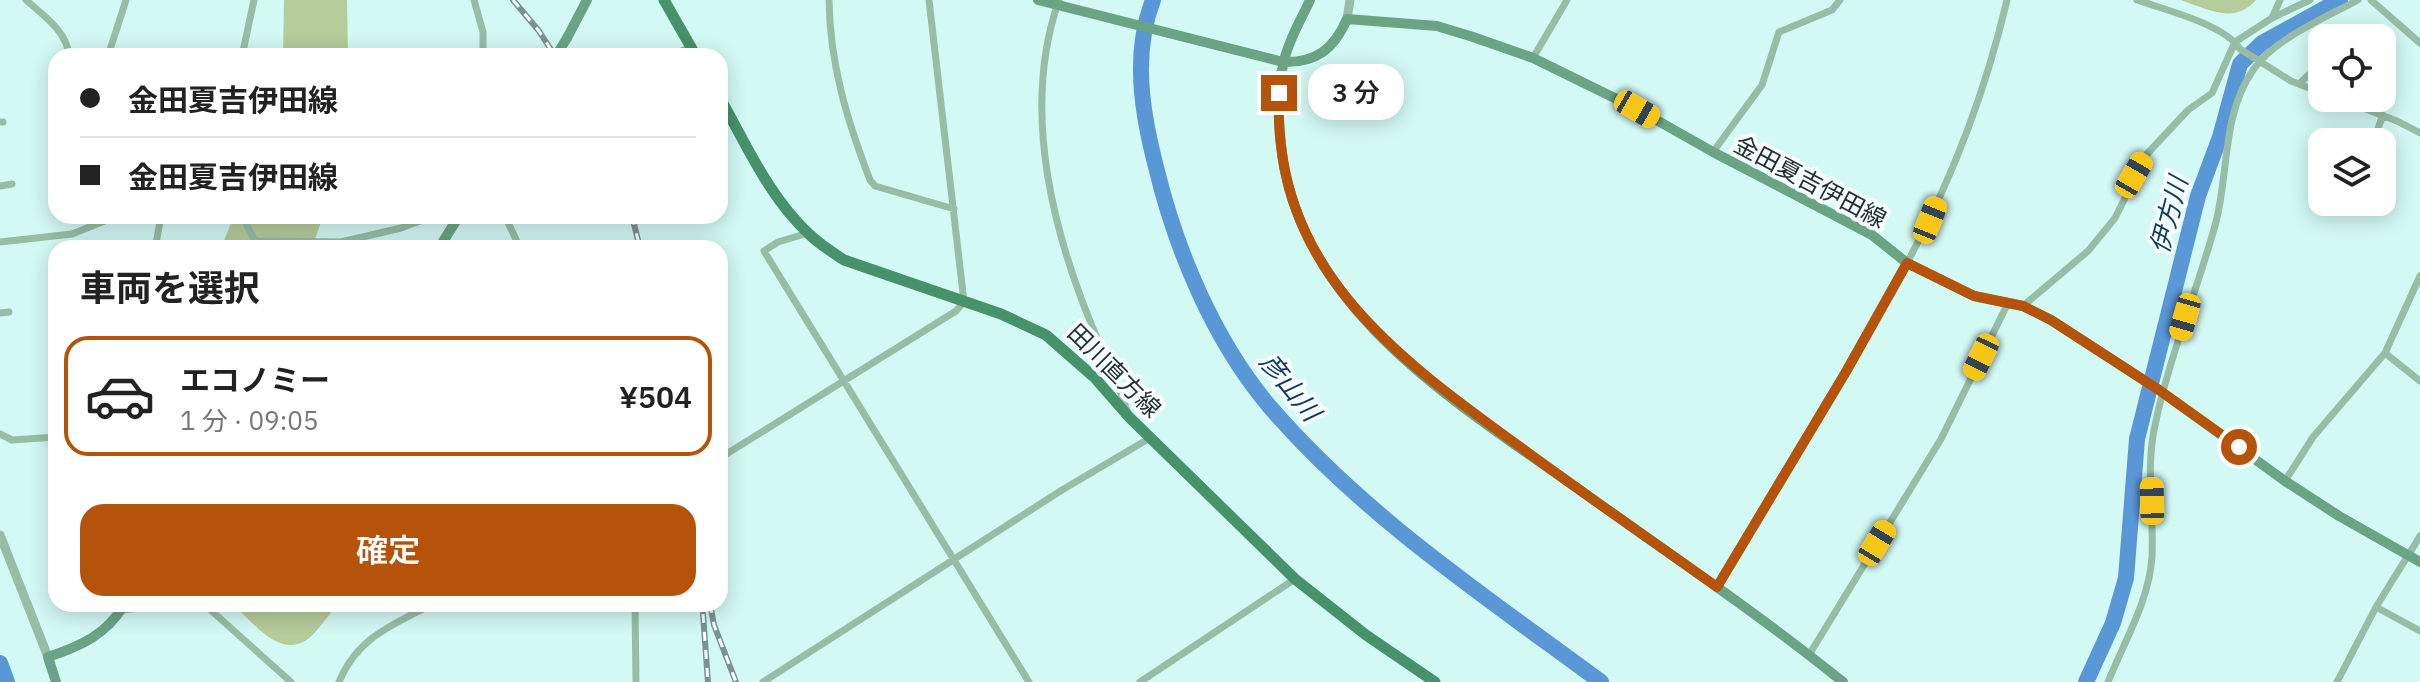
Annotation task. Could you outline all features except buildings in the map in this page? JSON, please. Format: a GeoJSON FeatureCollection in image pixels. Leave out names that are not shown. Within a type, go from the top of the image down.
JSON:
{"type":"FeatureCollection","features":[{"type":"Feature","properties":{"kind":"main road"},"geometry":{"type":"LineString","coordinates":[[561,48],[587,0]]}},
{"type":"Feature","properties":{"kind":"main road"},"geometry":{"type":"LineString","coordinates":[[664,0],[692,48]]}},
{"type":"Feature","properties":{"kind":"main road"},"geometry":{"type":"LineString","coordinates":[[1038,0],[1283,62],[1315,58],[1329,49],[1347,19]]}},
{"type":"Feature","properties":{"kind":"main road"},"geometry":{"type":"LineString","coordinates":[[1310,0],[1283,62],[1278,120],[1289,192],[1309,243],[1341,293],[1383,340],[1436,386],[1717,587],[1843,682]]}},
{"type":"Feature","properties":{"kind":"main road","name":"金田夏吉伊田線"},"geometry":{"type":"LineString","coordinates":[[1347,19],[1437,26],[1533,58],[1637,109],[1872,235],[1907,263],[1974,296],[2023,306],[2051,320],[2161,392],[2285,481],[2420,562]]}},
{"type":"Feature","properties":{"kind":"main road","name":"田川直方線"},"geometry":{"type":"LineString","coordinates":[[728,112],[772,189],[808,233],[844,260],[1001,314],[1046,335],[1094,377],[1129,417],[1295,579],[1366,635],[1435,682]]}},
{"type":"Feature","properties":{"kind":"main road"},"geometry":{"type":"LineString","coordinates":[[56,682],[48,657],[78,647],[97,636],[120,612]]}},
{"type":"Feature","properties":{"kind":"street"},"geometry":{"type":"LineString","coordinates":[[26,0],[61,33],[68,48]]}},
{"type":"Feature","properties":{"kind":"street"},"geometry":{"type":"LineString","coordinates":[[111,48],[126,0]]}},
{"type":"Feature","properties":{"kind":"street"},"geometry":{"type":"LineString","coordinates":[[244,48],[254,0]]}},
{"type":"Feature","properties":{"kind":"street"},"geometry":{"type":"LineString","coordinates":[[474,0],[483,32],[483,48]]}},
{"type":"Feature","properties":{"kind":"street"},"geometry":{"type":"LineString","coordinates":[[829,0],[835,63],[847,120],[870,180],[875,186],[954,209]]}},
{"type":"Feature","properties":{"kind":"street"},"geometry":{"type":"LineString","coordinates":[[728,453],[956,311],[964,302],[929,0]]}},
{"type":"Feature","properties":{"kind":"street"},"geometry":{"type":"LineString","coordinates":[[1347,19],[1350,0]]}},
{"type":"Feature","properties":{"kind":"street"},"geometry":{"type":"LineString","coordinates":[[1533,58],[1567,0]]}},
{"type":"Feature","properties":{"kind":"street"},"geometry":{"type":"LineString","coordinates":[[1713,152],[1762,85],[1779,32],[1832,10],[1840,0]]}},
{"type":"Feature","properties":{"kind":"street"},"geometry":{"type":"LineString","coordinates":[[1717,587],[1847,370],[1930,220],[1994,51],[2007,0]]}},
{"type":"Feature","properties":{"kind":"street"},"geometry":{"type":"LineString","coordinates":[[2137,0],[2218,31],[2308,88]]}},
{"type":"Feature","properties":{"kind":"street"},"geometry":{"type":"LineString","coordinates":[[2272,18],[2280,0]]}},
{"type":"Feature","properties":{"kind":"street"},"geometry":{"type":"LineString","coordinates":[[2023,306],[2088,251],[2115,218],[2147,154],[2188,110],[2212,93],[2237,45],[2272,18],[2310,0]]}},
{"type":"Feature","properties":{"kind":"street"},"geometry":{"type":"LineString","coordinates":[[2108,682],[2135,619],[2151,561],[2153,433],[2161,392],[2216,220],[2235,109],[2259,59],[2292,36],[2358,0]]}},
{"type":"Feature","properties":{"kind":"street"},"geometry":{"type":"LineString","coordinates":[[2371,0],[2420,43]]}},
{"type":"Feature","properties":{"kind":"street"},"geometry":{"type":"LineString","coordinates":[[1061,4],[1042,77],[1046,160],[1056,223],[1090,322],[1121,391],[1129,417]]}},
{"type":"Feature","properties":{"kind":"street"},"geometry":{"type":"LineString","coordinates":[[2299,84],[2308,75]]}},
{"type":"Feature","properties":{"kind":"street"},"geometry":{"type":"LineString","coordinates":[[2375,112],[2420,133]]}},
{"type":"Feature","properties":{"kind":"street"},"geometry":{"type":"LineString","coordinates":[[2378,128],[2383,115]]}},
{"type":"Feature","properties":{"kind":"street"},"geometry":{"type":"LineString","coordinates":[[0,186],[12,184]]}},
{"type":"Feature","properties":{"kind":"street"},"geometry":{"type":"LineString","coordinates":[[0,242],[72,234],[97,224]]}},
{"type":"Feature","properties":{"kind":"street"},"geometry":{"type":"LineString","coordinates":[[359,240],[412,224]]}},
{"type":"Feature","properties":{"kind":"street"},"geometry":{"type":"LineString","coordinates":[[808,233],[778,242],[764,251],[1029,682]]}},
{"type":"Feature","properties":{"kind":"street"},"geometry":{"type":"LineString","coordinates":[[2285,481],[2313,437],[2385,353],[2420,276]]}},
{"type":"Feature","properties":{"kind":"street"},"geometry":{"type":"LineString","coordinates":[[1809,655],[1941,439],[2008,303]]}},
{"type":"Feature","properties":{"kind":"street"},"geometry":{"type":"LineString","coordinates":[[2385,353],[2420,381]]}},
{"type":"Feature","properties":{"kind":"street"},"geometry":{"type":"LineString","coordinates":[[0,434],[12,440],[48,438]]}},
{"type":"Feature","properties":{"kind":"street"},"geometry":{"type":"LineString","coordinates":[[763,682],[1150,438]]}},
{"type":"Feature","properties":{"kind":"street"},"geometry":{"type":"LineString","coordinates":[[0,535],[48,657]]}},
{"type":"Feature","properties":{"kind":"street"},"geometry":{"type":"LineString","coordinates":[[2337,682],[2376,607],[2420,536]]}},
{"type":"Feature","properties":{"kind":"street"},"geometry":{"type":"LineString","coordinates":[[1140,682],[1295,579]]}},
{"type":"Feature","properties":{"kind":"street"},"geometry":{"type":"LineString","coordinates":[[2376,607],[2420,631]]}},
{"type":"Feature","properties":{"kind":"street"},"geometry":{"type":"LineString","coordinates":[[213,612],[291,682]]}},
{"type":"Feature","properties":{"kind":"street"},"geometry":{"type":"LineString","coordinates":[[339,682],[347,661],[361,647],[382,630],[417,612]]}},
{"type":"Feature","properties":{"kind":"street"},"geometry":{"type":"LineString","coordinates":[[635,612],[636,682]]}},
{"type":"Feature","properties":{"kind":"green space"},"geometry":{"type":"Polygon","coordinates":[[[284,0],[347,0],[348,48],[283,48],[284,0]]]}},
{"type":"Feature","properties":{"kind":"green space"},"geometry":{"type":"Polygon","coordinates":[[[2181,0],[2256,0],[2239,12],[2220,13],[2181,0]]]}},
{"type":"Feature","properties":{"kind":"green space"},"geometry":{"type":"Polygon","coordinates":[[[231,224],[320,224],[315,240],[224,240],[231,224]]]}},
{"type":"Feature","properties":{"kind":"green space"},"geometry":{"type":"Polygon","coordinates":[[[241,612],[332,612],[309,638],[294,645],[274,641],[241,612]]]}},
{"type":"Feature","properties":{"kind":"waterway","name":"彦山川"},"geometry":{"type":"LineString","coordinates":[[1153,0],[1141,62],[1143,105],[1151,147],[1164,198],[1186,262],[1231,353],[1270,407],[1345,484],[1428,554],[1601,682]]}},
{"type":"Feature","properties":{"kind":"waterway","name":"伊方川"},"geometry":{"type":"LineString","coordinates":[[2086,682],[2113,623],[2126,578],[2137,439],[2198,196],[2220,137],[2240,64],[2262,43],[2340,0]]}},
{"type":"Feature","properties":{"kind":"waterway"},"geometry":{"type":"LineString","coordinates":[[0,663],[7,682]]}},
{"type":"Feature","properties":{"kind":"railway"},"geometry":{"type":"LineString","coordinates":[[513,0],[550,48]]}},
{"type":"Feature","properties":{"kind":"railway"},"geometry":{"type":"LineString","coordinates":[[634,224],[638,240]]}},
{"type":"Feature","properties":{"kind":"railway"},"geometry":{"type":"LineString","coordinates":[[712,612],[736,682]]}},
{"type":"Feature","properties":{"kind":"railway"},"geometry":{"type":"LineString","coordinates":[[703,614],[708,682]]}},
{"type":"Feature","properties":{"kind":"route"},"geometry":{"type":"LineString","coordinates":[[1279,93],[1278,120],[1289,192],[1309,243],[1341,293],[1383,340],[1436,386],[1717,587],[1907,263],[1974,296],[2023,306],[2051,320],[2159,390],[2239,447]]}}]}
